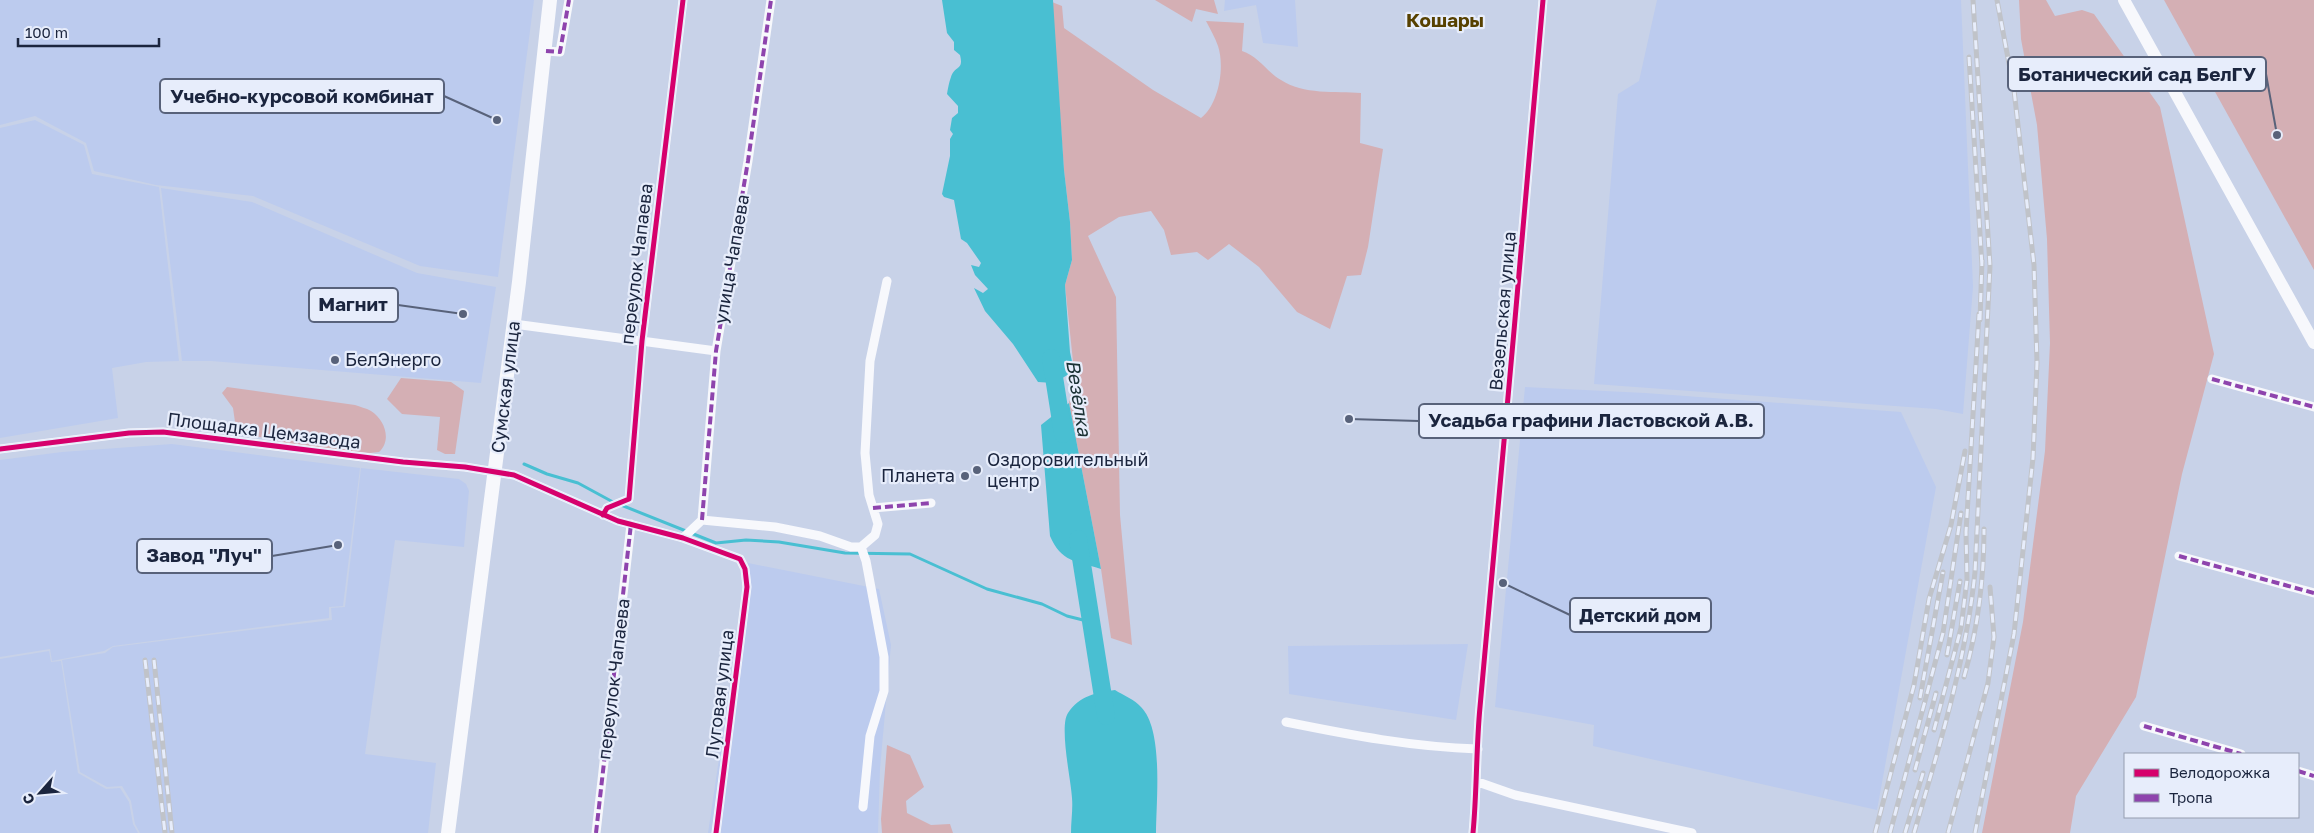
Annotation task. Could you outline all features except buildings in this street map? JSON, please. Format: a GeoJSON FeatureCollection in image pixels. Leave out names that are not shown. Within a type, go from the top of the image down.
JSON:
{"type":"FeatureCollection","features":[{"type":"Feature","properties":{"kind":"main road","name":"Сумская улица"},"geometry":{"type":"LineString","coordinates":[[448,833],[514,324],[546,51],[550,0]]}},
{"type":"Feature","properties":{"kind":"main road"},"geometry":{"type":"LineString","coordinates":[[2124,0],[2314,342]]}},
{"type":"Feature","properties":{"kind":"street"},"geometry":{"type":"LineString","coordinates":[[546,51],[560,52],[569,0]]}},
{"type":"Feature","properties":{"kind":"street","name":"переулок Чапаева"},"geometry":{"type":"LineString","coordinates":[[603,515],[607,508],[629,499],[642,341],[683,0]]}},
{"type":"Feature","properties":{"kind":"street","name":"улица Чапаева"},"geometry":{"type":"LineString","coordinates":[[702,520],[716,351],[748,161],[771,0]]}},
{"type":"Feature","properties":{"kind":"street","name":"Везельская улица"},"geometry":{"type":"LineString","coordinates":[[1473,833],[1478,782],[1480,710],[1515,336],[1543,0]]}},
{"type":"Feature","properties":{"kind":"street"},"geometry":{"type":"LineString","coordinates":[[683,538],[702,520],[775,527],[820,536],[851,547],[862,547],[875,535],[878,524],[869,495],[865,452],[870,361],[887,281]]}},
{"type":"Feature","properties":{"kind":"street"},"geometry":{"type":"LineString","coordinates":[[514,324],[716,351]]}},
{"type":"Feature","properties":{"kind":"street"},"geometry":{"type":"LineString","coordinates":[[2212,380],[2314,408]]}},
{"type":"Feature","properties":{"kind":"street","name":"Площадка Цемзавода"},"geometry":{"type":"LineString","coordinates":[[0,449],[129,433],[163,432],[495,472],[514,475],[603,515],[683,538],[740,559]]}},
{"type":"Feature","properties":{"kind":"street"},"geometry":{"type":"LineString","coordinates":[[873,508],[931,503]]}},
{"type":"Feature","properties":{"kind":"street","name":"переулок Чапаева"},"geometry":{"type":"LineString","coordinates":[[596,833],[631,524]]}},
{"type":"Feature","properties":{"kind":"street"},"geometry":{"type":"LineString","coordinates":[[862,547],[884,658],[884,691],[870,736],[862,807]]}},
{"type":"Feature","properties":{"kind":"street"},"geometry":{"type":"LineString","coordinates":[[2179,556],[2314,593]]}},
{"type":"Feature","properties":{"kind":"street","name":"Луговая улица"},"geometry":{"type":"LineString","coordinates":[[716,833],[747,587],[746,569],[740,559]]}},
{"type":"Feature","properties":{"kind":"street"},"geometry":{"type":"LineString","coordinates":[[1286,722],[1358,736],[1444,748],[1478,749]]}},
{"type":"Feature","properties":{"kind":"street"},"geometry":{"type":"LineString","coordinates":[[2144,726],[2238,753]]}},
{"type":"Feature","properties":{"kind":"street"},"geometry":{"type":"LineString","coordinates":[[2299,771],[2314,776]]}},
{"type":"Feature","properties":{"kind":"street"},"geometry":{"type":"LineString","coordinates":[[1478,782],[1515,795],[1692,833]]}},
{"type":"Feature","properties":{"kind":"shaded area"},"geometry":{"type":"Polygon","coordinates":[[[0,0],[534,0],[498,277],[420,266],[253,196],[156,185],[94,171],[86,143],[35,116],[0,125],[0,0]]]}},
{"type":"Feature","properties":{"kind":"shaded area"},"geometry":{"type":"Polygon","coordinates":[[[1155,0],[1214,0],[1218,14],[1196,9],[1192,22],[1155,0]]]}},
{"type":"Feature","properties":{"kind":"shaded area"},"geometry":{"type":"Polygon","coordinates":[[[1225,0],[1295,0],[1298,47],[1263,43],[1256,5],[1224,11],[1225,0]]]}},
{"type":"Feature","properties":{"kind":"shaded area"},"geometry":{"type":"Polygon","coordinates":[[[1657,0],[1961,0],[1973,287],[1963,414],[1936,409],[1594,384],[1618,94],[1639,81],[1657,0]]]}},
{"type":"Feature","properties":{"kind":"shaded area"},"geometry":{"type":"Polygon","coordinates":[[[2019,0],[2046,0],[2055,16],[2082,10],[2094,14],[2160,107],[2214,354],[2182,474],[2136,697],[2076,796],[2070,833],[1982,833],[2023,622],[2045,451],[2050,343],[2047,239],[2037,125],[2021,39],[2019,0]]]}},
{"type":"Feature","properties":{"kind":"shaded area"},"geometry":{"type":"Polygon","coordinates":[[[2164,0],[2314,0],[2314,270],[2164,0]]]}},
{"type":"Feature","properties":{"kind":"shaded area"},"geometry":{"type":"Polygon","coordinates":[[[1052,2],[1062,6],[1064,28],[1153,90],[1201,118],[1207,112],[1216,95],[1221,64],[1218,46],[1206,21],[1244,23],[1242,51],[1253,56],[1281,80],[1290,85],[1309,90],[1361,93],[1360,143],[1383,149],[1368,247],[1361,275],[1347,276],[1330,329],[1297,312],[1259,267],[1229,244],[1208,260],[1197,252],[1171,255],[1164,230],[1151,211],[1119,217],[1088,236],[1116,297],[1120,515],[1132,645],[1111,638],[1101,569],[1069,403],[1074,371],[1065,285],[1072,260],[1052,2]]]}},
{"type":"Feature","properties":{"kind":"shaded area"},"geometry":{"type":"Polygon","coordinates":[[[35,120],[84,145],[92,174],[159,187],[179,361],[146,362],[112,368],[118,418],[0,438],[0,128],[35,120]]]}},
{"type":"Feature","properties":{"kind":"shaded area"},"geometry":{"type":"Polygon","coordinates":[[[161,188],[252,202],[417,273],[496,287],[481,383],[211,361],[182,361],[161,188]]]}},
{"type":"Feature","properties":{"kind":"shaded area"},"geometry":{"type":"Polygon","coordinates":[[[401,378],[451,382],[464,391],[455,454],[445,454],[437,450],[440,417],[402,414],[387,399],[401,378]]]}},
{"type":"Feature","properties":{"kind":"shaded area"},"geometry":{"type":"Polygon","coordinates":[[[227,387],[365,408],[376,415],[383,425],[386,436],[385,442],[379,452],[370,453],[291,444],[246,434],[235,422],[233,408],[222,393],[227,387]]]}},
{"type":"Feature","properties":{"kind":"shaded area"},"geometry":{"type":"Polygon","coordinates":[[[1525,387],[1645,393],[1901,412],[1936,487],[1877,810],[1593,746],[1594,725],[1495,707],[1525,387]]]}},
{"type":"Feature","properties":{"kind":"shaded area"},"geometry":{"type":"Polygon","coordinates":[[[172,444],[360,468],[343,606],[329,607],[329,618],[113,646],[104,651],[52,661],[50,649],[0,657],[0,460],[62,452],[172,444]]]}},
{"type":"Feature","properties":{"kind":"shaded area"},"geometry":{"type":"Polygon","coordinates":[[[361,468],[459,479],[466,484],[469,491],[464,547],[395,540],[365,754],[436,763],[428,833],[140,833],[135,824],[131,801],[122,786],[107,787],[80,772],[62,660],[105,653],[113,647],[332,620],[331,608],[345,607],[361,468]]]}},
{"type":"Feature","properties":{"kind":"shaded area"},"geometry":{"type":"Polygon","coordinates":[[[748,563],[879,589],[891,645],[880,769],[878,833],[708,833],[748,563]]]}},
{"type":"Feature","properties":{"kind":"shaded area"},"geometry":{"type":"Polygon","coordinates":[[[1468,644],[1456,720],[1289,694],[1288,646],[1468,644]]]}},
{"type":"Feature","properties":{"kind":"shaded area"},"geometry":{"type":"Polygon","coordinates":[[[49,651],[51,662],[61,661],[78,773],[106,789],[120,788],[129,802],[133,824],[138,833],[0,833],[0,659],[49,651]]]}},
{"type":"Feature","properties":{"kind":"shaded area"},"geometry":{"type":"Polygon","coordinates":[[[887,745],[910,755],[924,787],[906,801],[907,813],[931,825],[950,824],[953,833],[882,833],[881,819],[887,745]]]}},
{"type":"Feature","properties":{"kind":"water"},"geometry":{"type":"Polygon","coordinates":[[[942,0],[1053,0],[1064,170],[1070,222],[1072,260],[1065,285],[1070,352],[1074,371],[1054,383],[1038,382],[1013,344],[985,311],[974,288],[983,293],[988,289],[975,275],[971,265],[979,267],[981,263],[967,243],[961,239],[954,200],[944,197],[942,194],[950,156],[950,139],[953,134],[950,130],[952,118],[958,113],[958,106],[947,94],[951,77],[960,66],[961,60],[960,55],[954,50],[954,42],[947,33],[942,0]]]}},
{"type":"Feature","properties":{"kind":"water"},"geometry":{"type":"Polygon","coordinates":[[[1069,403],[1101,569],[1064,556],[1054,545],[1050,536],[1041,425],[1069,403]]]}},
{"type":"Feature","properties":{"kind":"water"},"geometry":{"type":"Polygon","coordinates":[[[1115,690],[1141,707],[1148,718],[1153,732],[1157,767],[1156,833],[1071,833],[1072,802],[1065,741],[1068,713],[1072,707],[1089,696],[1115,690]]]}},
{"type":"Feature","properties":{"kind":"waterway","name":"Везёлка"},"geometry":{"type":"LineString","coordinates":[[1051,358],[1063,434]]}},
{"type":"Feature","properties":{"kind":"waterway"},"geometry":{"type":"LineString","coordinates":[[524,464],[547,474],[578,483],[613,502]]}},
{"type":"Feature","properties":{"kind":"waterway"},"geometry":{"type":"LineString","coordinates":[[621,505],[716,543],[746,540],[779,542],[845,553],[910,554],[987,589],[1042,604],[1067,616],[1091,622]]}},
{"type":"Feature","properties":{"kind":"waterway","name":"Везёлка"},"geometry":{"type":"LineString","coordinates":[[1078,539],[1106,716]]}},
{"type":"Feature","properties":{"kind":"railway"},"geometry":{"type":"LineString","coordinates":[[1914,833],[1942,736],[1958,671],[1971,605],[1975,572],[1990,266],[1973,0]]}},
{"type":"Feature","properties":{"kind":"railway"},"geometry":{"type":"LineString","coordinates":[[1975,833],[2014,634],[2033,458],[2037,363],[2034,265],[2014,90],[1997,0]]}},
{"type":"Feature","properties":{"kind":"railway"},"geometry":{"type":"LineString","coordinates":[[1969,57],[1982,266]]}},
{"type":"Feature","properties":{"kind":"railway"},"geometry":{"type":"LineString","coordinates":[[1980,320],[1982,260]]}},
{"type":"Feature","properties":{"kind":"railway"},"geometry":{"type":"LineString","coordinates":[[1934,730],[1961,628],[1967,580],[1966,532],[1979,314]]}},
{"type":"Feature","properties":{"kind":"railway"},"geometry":{"type":"LineString","coordinates":[[1875,833],[1914,685],[1929,599],[1951,525],[1965,451]]}},
{"type":"Feature","properties":{"kind":"railway"},"geometry":{"type":"LineString","coordinates":[[1890,833],[1943,633],[1961,513]]}},
{"type":"Feature","properties":{"kind":"railway"},"geometry":{"type":"LineString","coordinates":[[1964,677],[1979,604],[1983,567],[1984,529]]}},
{"type":"Feature","properties":{"kind":"railway"},"geometry":{"type":"LineString","coordinates":[[1920,698],[1943,572]]}},
{"type":"Feature","properties":{"kind":"railway"},"geometry":{"type":"LineString","coordinates":[[1947,655],[1960,581]]}},
{"type":"Feature","properties":{"kind":"railway"},"geometry":{"type":"LineString","coordinates":[[1948,833],[1988,683],[1994,637],[1990,587]]}},
{"type":"Feature","properties":{"kind":"railway"},"geometry":{"type":"LineString","coordinates":[[145,660],[165,833]]}},
{"type":"Feature","properties":{"kind":"railway"},"geometry":{"type":"LineString","coordinates":[[154,660],[172,833]]}},
{"type":"Feature","properties":{"kind":"railway"},"geometry":{"type":"LineString","coordinates":[[1915,770],[1936,693]]}},
{"type":"Feature","properties":{"kind":"railway"},"geometry":{"type":"LineString","coordinates":[[1905,833],[1923,773]]}},
{"type":"Feature","properties":{"kind":"marked path"},"geometry":{"type":"LineString","coordinates":[[546,51],[560,52],[569,0]]}},
{"type":"Feature","properties":{"kind":"marked path"},"geometry":{"type":"LineString","coordinates":[[702,520],[716,351],[748,161],[771,0]]}},
{"type":"Feature","properties":{"kind":"marked path"},"geometry":{"type":"LineString","coordinates":[[2212,379],[2314,407]]}},
{"type":"Feature","properties":{"kind":"marked path"},"geometry":{"type":"LineString","coordinates":[[873,508],[931,503]]}},
{"type":"Feature","properties":{"kind":"marked path"},"geometry":{"type":"LineString","coordinates":[[596,833],[631,524]]}},
{"type":"Feature","properties":{"kind":"marked path"},"geometry":{"type":"LineString","coordinates":[[2179,556],[2314,593]]}},
{"type":"Feature","properties":{"kind":"marked path"},"geometry":{"type":"LineString","coordinates":[[2144,726],[2238,753]]}},
{"type":"Feature","properties":{"kind":"marked path"},"geometry":{"type":"LineString","coordinates":[[2299,771],[2314,776]]}},
{"type":"Feature","properties":{"kind":"cycle path"},"geometry":{"type":"LineString","coordinates":[[603,515],[607,508],[629,499],[642,341],[683,0]]}},
{"type":"Feature","properties":{"kind":"cycle path"},"geometry":{"type":"LineString","coordinates":[[1473,833],[1480,707],[1543,0]]}},
{"type":"Feature","properties":{"kind":"cycle path"},"geometry":{"type":"LineString","coordinates":[[0,449],[129,433],[163,432],[403,462],[465,467],[514,475],[618,521],[683,538],[740,559],[745,569],[747,587],[716,833]]}},
{"type":"Feature","properties":{"kind":"place","name":"Учебно-курсовой комбинат"},"geometry":{"type":"Point","coordinates":[497,120]}},
{"type":"Feature","properties":{"kind":"place","name":"Ботанический сад БелГУ"},"geometry":{"type":"Point","coordinates":[2277,135]}},
{"type":"Feature","properties":{"kind":"place","name":"Магнит"},"geometry":{"type":"Point","coordinates":[463,314]}},
{"type":"Feature","properties":{"kind":"place","name":"БелЭнерго"},"geometry":{"type":"Point","coordinates":[335,360]}},
{"type":"Feature","properties":{"kind":"place","name":"Усадьба графини Ластовской А.В."},"geometry":{"type":"Point","coordinates":[1349,419]}},
{"type":"Feature","properties":{"kind":"place","name":"Оздоровительный центр"},"geometry":{"type":"Point","coordinates":[977,470]}},
{"type":"Feature","properties":{"kind":"place","name":"Планета"},"geometry":{"type":"Point","coordinates":[965,476]}},
{"type":"Feature","properties":{"kind":"place","name":"Завод \"Луч\""},"geometry":{"type":"Point","coordinates":[338,545]}},
{"type":"Feature","properties":{"kind":"place","name":"Детский дом"},"geometry":{"type":"Point","coordinates":[1503,583]}},
{"type":"Feature","properties":{"kind":"district","name":"Кошары"},"geometry":{"type":"Point","coordinates":[1445,20]}}]}
